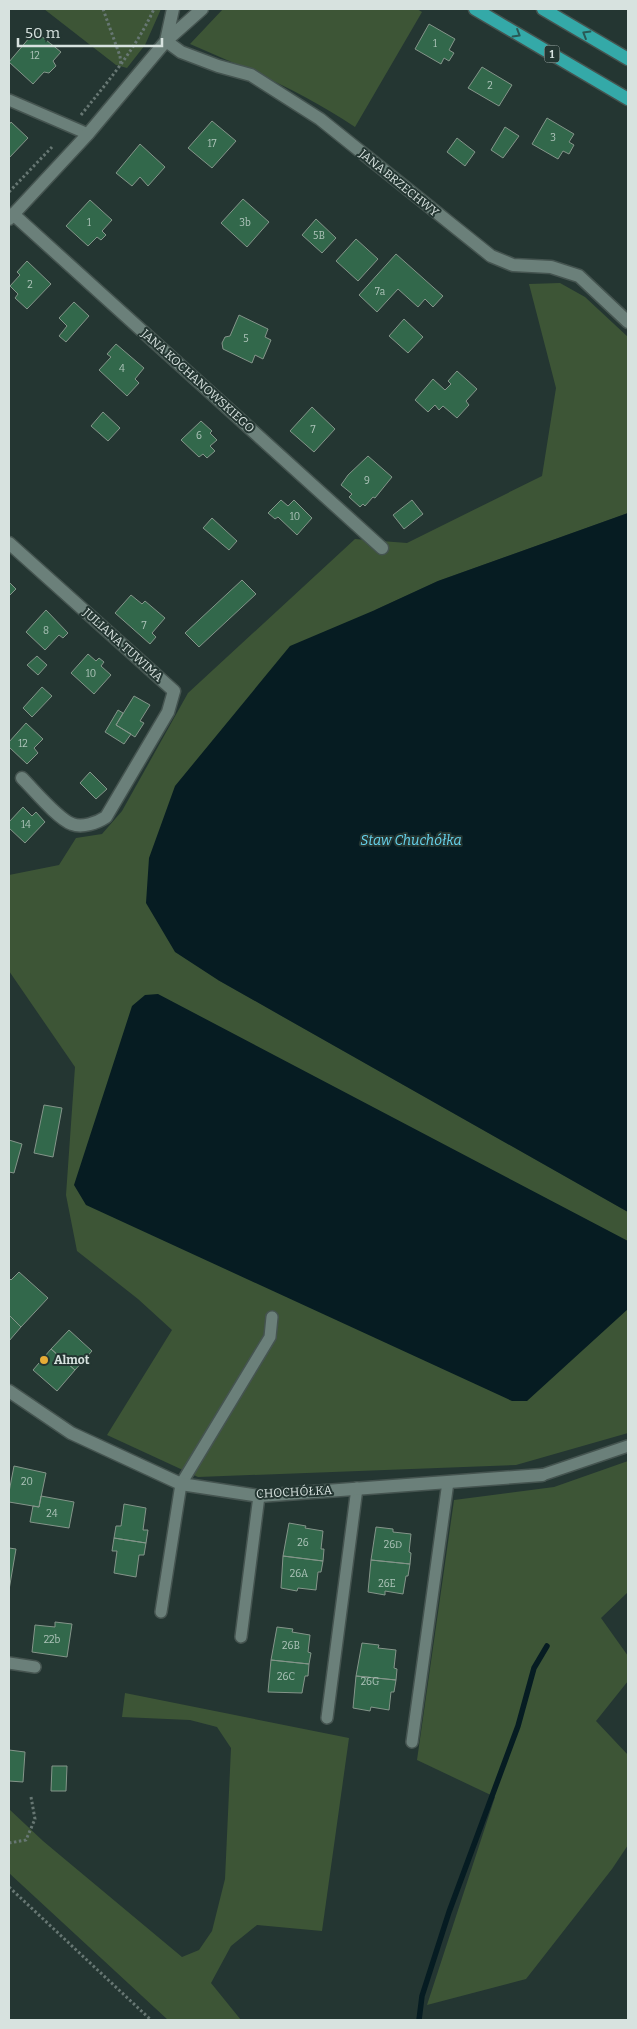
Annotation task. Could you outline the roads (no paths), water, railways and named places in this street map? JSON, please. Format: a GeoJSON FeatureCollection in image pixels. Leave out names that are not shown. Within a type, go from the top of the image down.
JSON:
{"type":"FeatureCollection","features":[{"type":"Feature","properties":{"kind":"main road","name":"1"},"geometry":{"type":"LineString","coordinates":[[476,9],[628,99]]}},
{"type":"Feature","properties":{"kind":"main road"},"geometry":{"type":"LineString","coordinates":[[543,9],[628,60]]}},
{"type":"Feature","properties":{"kind":"street"},"geometry":{"type":"LineString","coordinates":[[166,41],[173,9]]}},
{"type":"Feature","properties":{"kind":"street"},"geometry":{"type":"LineString","coordinates":[[11,217],[88,134],[166,41],[202,9]]}},
{"type":"Feature","properties":{"kind":"street","name":"JANA BRZECHWY"},"geometry":{"type":"LineString","coordinates":[[166,41],[181,52],[218,66],[251,75],[320,119],[491,256],[513,265],[551,267],[579,276],[628,322]]}},
{"type":"Feature","properties":{"kind":"street","name":"JANA KOCHANOWSKIEGO"},"geometry":{"type":"LineString","coordinates":[[11,217],[382,548]]}},
{"type":"Feature","properties":{"kind":"street","name":"JULIANA TUWIMA"},"geometry":{"type":"LineString","coordinates":[[9,543],[174,691],[168,712],[106,817],[97,823],[73,825],[64,820],[22,778]]}},
{"type":"Feature","properties":{"kind":"street","name":"CHOCHÓŁKA"},"geometry":{"type":"LineString","coordinates":[[9,1391],[71,1433],[181,1484],[260,1496],[542,1474]]}},
{"type":"Feature","properties":{"kind":"lane"},"geometry":{"type":"LineString","coordinates":[[9,100],[88,134]]}},
{"type":"Feature","properties":{"kind":"lane"},"geometry":{"type":"LineString","coordinates":[[162,1612],[181,1484],[270,1337],[272,1317]]}},
{"type":"Feature","properties":{"kind":"lane"},"geometry":{"type":"LineString","coordinates":[[542,1474],[628,1446]]}},
{"type":"Feature","properties":{"kind":"lane"},"geometry":{"type":"LineString","coordinates":[[412,1742],[448,1482]]}},
{"type":"Feature","properties":{"kind":"lane"},"geometry":{"type":"LineString","coordinates":[[327,1718],[357,1488]]}},
{"type":"Feature","properties":{"kind":"lane"},"geometry":{"type":"LineString","coordinates":[[241,1638],[260,1496]]}},
{"type":"Feature","properties":{"kind":"lane"},"geometry":{"type":"LineString","coordinates":[[9,1663],[35,1667]]}},
{"type":"Feature","properties":{"kind":"water","name":"Staw Chuchółka"},"geometry":{"type":"Polygon","coordinates":[[[628,513],[628,1212],[218,980],[175,952],[146,903],[149,858],[175,786],[290,646],[438,581],[628,513]]]}},
{"type":"Feature","properties":{"kind":"water"},"geometry":{"type":"Polygon","coordinates":[[[158,994],[628,1241],[628,1309],[527,1401],[512,1401],[86,1205],[74,1185],[132,1006],[145,995],[158,994]]]}},
{"type":"Feature","properties":{"kind":"waterway"},"geometry":{"type":"LineString","coordinates":[[419,2020],[422,1996],[449,1912],[518,1726],[534,1668],[547,1646]]}},
{"type":"Feature","properties":{"kind":"place","name":"Almot"},"geometry":{"type":"Point","coordinates":[44,1360]}}]}
